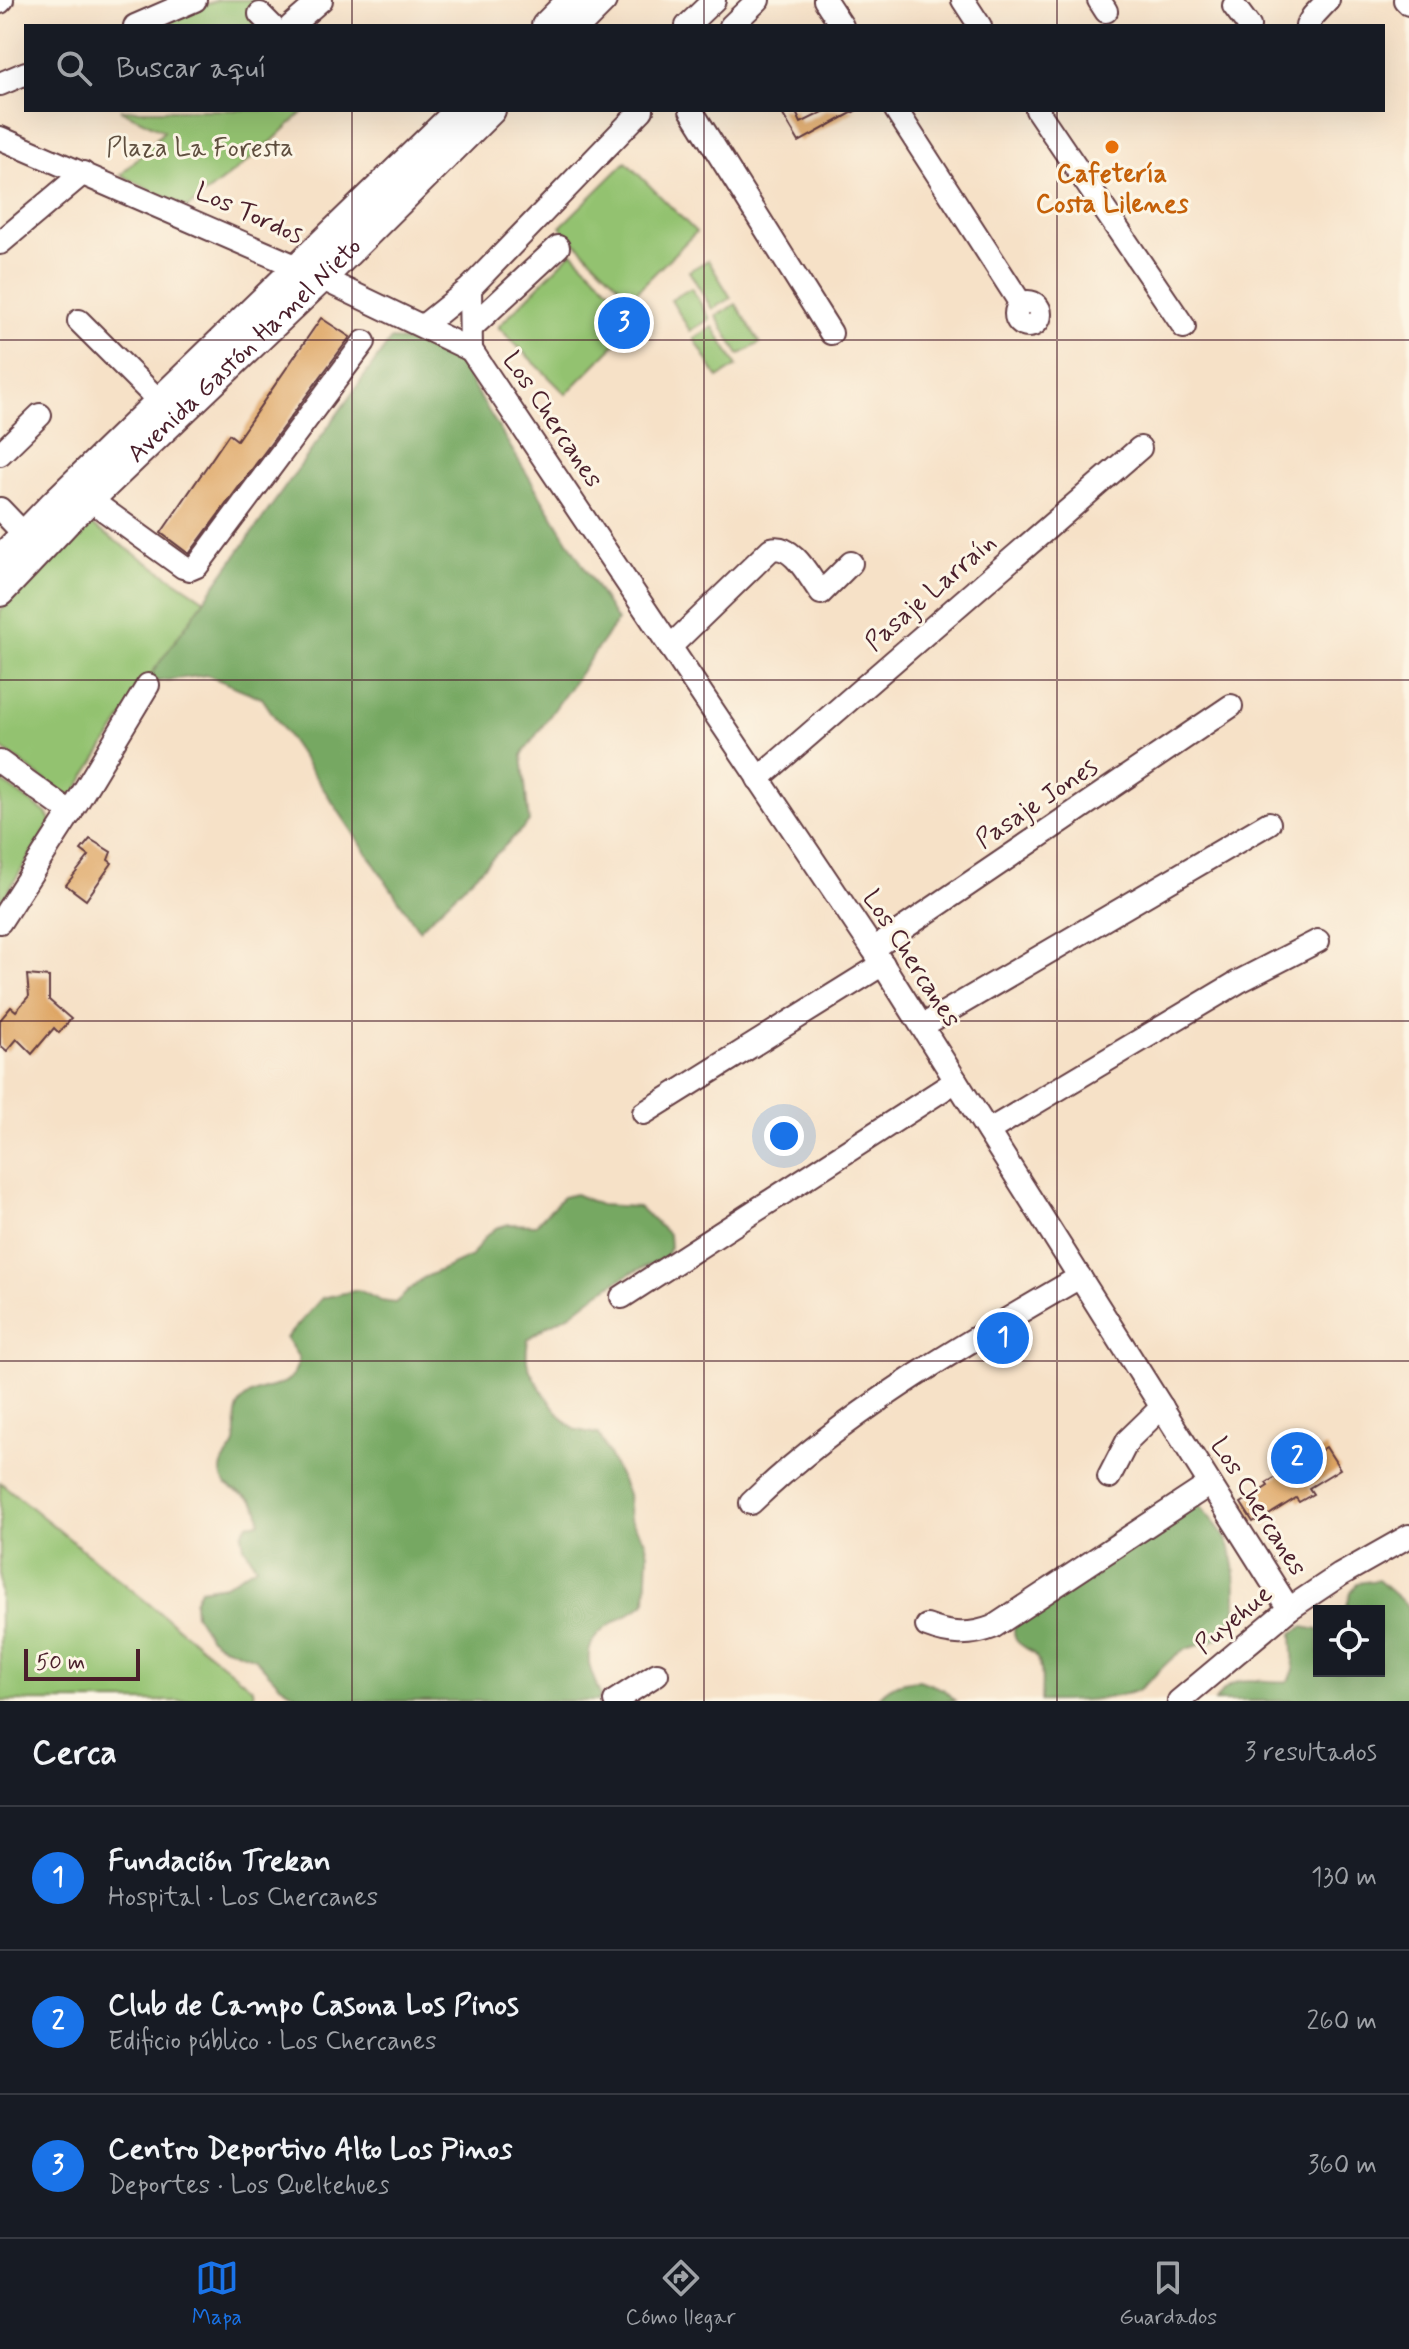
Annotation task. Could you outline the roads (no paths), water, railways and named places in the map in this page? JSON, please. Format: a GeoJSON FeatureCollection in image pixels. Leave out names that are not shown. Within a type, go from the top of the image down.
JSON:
{"type":"FeatureCollection","features":[{"type":"Feature","properties":{"kind":"main road"},"geometry":{"type":"LineString","coordinates":[[548,24],[572,0]]}},
{"type":"Feature","properties":{"kind":"main road"},"geometry":{"type":"LineString","coordinates":[[578,24],[602,0]]}},
{"type":"Feature","properties":{"kind":"main road","name":"Avenida Gastón Hamel Nieto"},"geometry":{"type":"LineString","coordinates":[[0,592],[40,547],[310,273],[458,112]]}},
{"type":"Feature","properties":{"kind":"main road","name":"Avenida Gastón Hamel Nieto"},"geometry":{"type":"LineString","coordinates":[[0,560],[160,402],[310,273],[489,112]]}},
{"type":"Feature","properties":{"kind":"street"},"geometry":{"type":"LineString","coordinates":[[140,24],[195,0]]}},
{"type":"Feature","properties":{"kind":"street"},"geometry":{"type":"LineString","coordinates":[[293,24],[321,0]]}},
{"type":"Feature","properties":{"kind":"street"},"geometry":{"type":"LineString","coordinates":[[689,24],[714,0]]}},
{"type":"Feature","properties":{"kind":"street"},"geometry":{"type":"LineString","coordinates":[[733,24],[758,0]]}},
{"type":"Feature","properties":{"kind":"street"},"geometry":{"type":"LineString","coordinates":[[825,0],[841,24]]}},
{"type":"Feature","properties":{"kind":"street"},"geometry":{"type":"LineString","coordinates":[[963,0],[979,24]]}},
{"type":"Feature","properties":{"kind":"street"},"geometry":{"type":"LineString","coordinates":[[1308,24],[1328,0]]}},
{"type":"Feature","properties":{"kind":"street"},"geometry":{"type":"LineString","coordinates":[[1234,6],[1248,24]]}},
{"type":"Feature","properties":{"kind":"street"},"geometry":{"type":"LineString","coordinates":[[0,84],[24,74]]}},
{"type":"Feature","properties":{"kind":"street"},"geometry":{"type":"LineString","coordinates":[[423,326],[470,288],[640,112]]}},
{"type":"Feature","properties":{"kind":"street"},"geometry":{"type":"LineString","coordinates":[[692,112],[831,333]]}},
{"type":"Feature","properties":{"kind":"street"},"geometry":{"type":"LineString","coordinates":[[897,112],[1021,304]]}},
{"type":"Feature","properties":{"kind":"street"},"geometry":{"type":"LineString","coordinates":[[1038,112],[1184,327]]}},
{"type":"Feature","properties":{"kind":"street","name":"Los Tordos"},"geometry":{"type":"LineString","coordinates":[[0,138],[310,273],[423,326],[471,339]]}},
{"type":"Feature","properties":{"kind":"street"},"geometry":{"type":"LineString","coordinates":[[0,243],[83,173]]}},
{"type":"Feature","properties":{"kind":"street"},"geometry":{"type":"LineString","coordinates":[[471,339],[558,247]]}},
{"type":"Feature","properties":{"kind":"street"},"geometry":{"type":"LineString","coordinates":[[470,288],[471,339]]}},
{"type":"Feature","properties":{"kind":"street"},"geometry":{"type":"LineString","coordinates":[[79,321],[160,402]]}},
{"type":"Feature","properties":{"kind":"street","name":"Los Chercanes"},"geometry":{"type":"LineString","coordinates":[[471,339],[670,647],[878,956],[1289,1609]]}},
{"type":"Feature","properties":{"kind":"street"},"geometry":{"type":"LineString","coordinates":[[89,499],[183,567],[190,569],[197,566],[364,342]]}},
{"type":"Feature","properties":{"kind":"street"},"geometry":{"type":"LineString","coordinates":[[0,454],[40,415]]}},
{"type":"Feature","properties":{"kind":"street","name":"Pasaje Larraín"},"geometry":{"type":"LineString","coordinates":[[758,779],[1140,448]]}},
{"type":"Feature","properties":{"kind":"street"},"geometry":{"type":"LineString","coordinates":[[0,509],[24,534]]}},
{"type":"Feature","properties":{"kind":"street"},"geometry":{"type":"LineString","coordinates":[[670,647],[771,549],[779,547],[788,550],[821,593],[851,563]]}},
{"type":"Feature","properties":{"kind":"street"},"geometry":{"type":"LineString","coordinates":[[0,922],[71,813],[148,685]]}},
{"type":"Feature","properties":{"kind":"street","name":"Pasaje Jones"},"geometry":{"type":"LineString","coordinates":[[644,1113],[878,956],[1231,706]]}},
{"type":"Feature","properties":{"kind":"street"},"geometry":{"type":"LineString","coordinates":[[0,762],[71,813]]}},
{"type":"Feature","properties":{"kind":"street"},"geometry":{"type":"LineString","coordinates":[[922,1026],[1269,823]]}},
{"type":"Feature","properties":{"kind":"street"},"geometry":{"type":"LineString","coordinates":[[988,1131],[1238,982],[1318,941]]}},
{"type":"Feature","properties":{"kind":"street"},"geometry":{"type":"LineString","coordinates":[[622,1297],[956,1081]]}},
{"type":"Feature","properties":{"kind":"street"},"geometry":{"type":"LineString","coordinates":[[751,1503],[815,1446],[887,1396],[958,1349],[1080,1277]]}},
{"type":"Feature","properties":{"kind":"street"},"geometry":{"type":"LineString","coordinates":[[1109,1477],[1128,1440],[1162,1407]]}},
{"type":"Feature","properties":{"kind":"street"},"geometry":{"type":"LineString","coordinates":[[927,1626],[965,1634],[993,1627],[1210,1484]]}},
{"type":"Feature","properties":{"kind":"street","name":"Puyehue"},"geometry":{"type":"LineString","coordinates":[[1179,1701],[1289,1609],[1340,1575],[1409,1536]]}},
{"type":"Feature","properties":{"kind":"street"},"geometry":{"type":"LineString","coordinates":[[615,1701],[657,1674]]}},
{"type":"Feature","properties":{"kind":"place","name":"Cafetería Costa Lilenes"},"geometry":{"type":"Point","coordinates":[1112,147]}},
{"type":"Feature","properties":{"kind":"place","name":"Centro Deportivo Alto Los Pinos"},"geometry":{"type":"Point","coordinates":[624,323]}},
{"type":"Feature","properties":{"kind":"place","name":"Fundación Trekan"},"geometry":{"type":"Point","coordinates":[1003,1338]}},
{"type":"Feature","properties":{"kind":"place","name":"Club de Campo Casona Los Pinos"},"geometry":{"type":"Point","coordinates":[1297,1458]}},
{"type":"Feature","properties":{"kind":"park label","name":"Plaza La Foresta"},"geometry":{"type":"Point","coordinates":[200,149]}}]}
